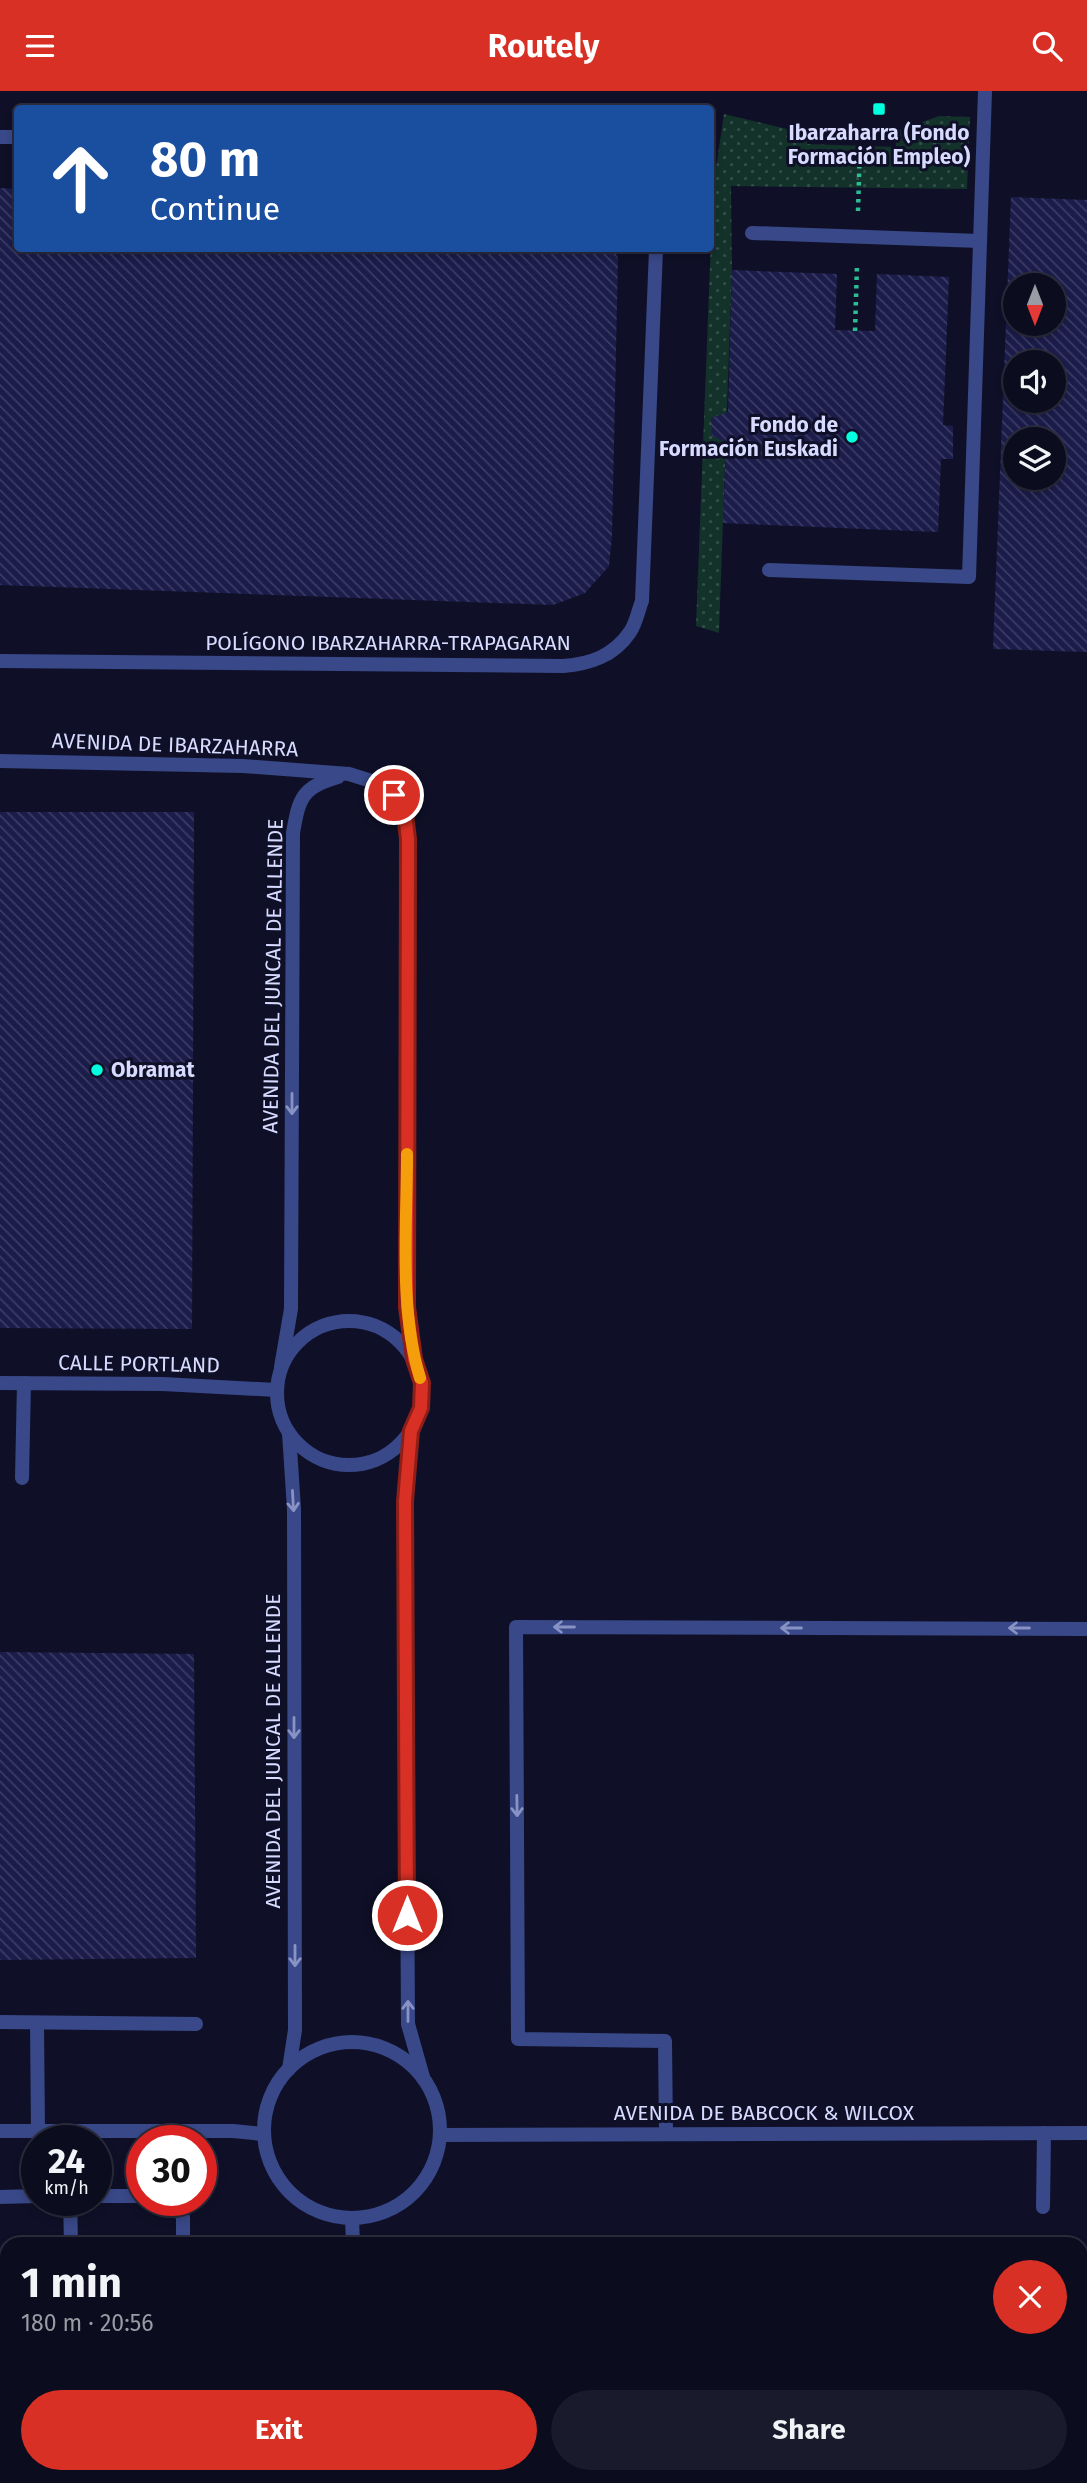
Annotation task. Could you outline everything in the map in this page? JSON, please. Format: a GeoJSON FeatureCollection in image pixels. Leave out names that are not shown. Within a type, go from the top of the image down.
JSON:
{"type":"FeatureCollection","features":[{"type":"Feature","properties":{"kind":"street"},"geometry":{"type":"LineString","coordinates":[[769,571],[968,577],[985,91]]}},
{"type":"Feature","properties":{"kind":"street"},"geometry":{"type":"LineString","coordinates":[[752,233],[980,241]]}},
{"type":"Feature","properties":{"kind":"street","name":"POLÍGONO IBARZAHARRA-TRAPAGARAN"},"geometry":{"type":"LineString","coordinates":[[0,661],[563,666],[588,664],[610,652],[631,632],[642,601],[656,252]]}},
{"type":"Feature","properties":{"kind":"street","name":"AVENIDA DE IBARZAHARRA"},"geometry":{"type":"LineString","coordinates":[[0,761],[243,766],[349,774]]}},
{"type":"Feature","properties":{"kind":"street"},"geometry":{"type":"LineString","coordinates":[[349,774],[384,785],[404,806],[408,839],[407,1307],[414,1359],[422,1383],[421,1408],[411,1431],[394,1450],[372,1462],[346,1465],[324,1461],[304,1450],[289,1433],[279,1412],[276,1390],[281,1367],[292,1347],[309,1332],[330,1322],[353,1319],[378,1325],[399,1339],[414,1359]]}},
{"type":"Feature","properties":{"kind":"street","name":"AVENIDA DEL JUNCAL DE ALLENDE"},"geometry":{"type":"LineString","coordinates":[[281,1367],[292,1309],[293,833],[298,804],[317,783],[349,774]]}},
{"type":"Feature","properties":{"kind":"street","name":"CALLE PORTLAND"},"geometry":{"type":"LineString","coordinates":[[0,1383],[163,1384],[276,1390]]}},
{"type":"Feature","properties":{"kind":"street"},"geometry":{"type":"LineString","coordinates":[[22,1478],[24,1383]]}},
{"type":"Feature","properties":{"kind":"street"},"geometry":{"type":"LineString","coordinates":[[411,1431],[405,1501],[408,2024],[424,2077],[437,2105],[440,2135],[435,2161],[422,2184],[402,2202],[379,2214],[352,2219],[325,2214],[301,2203],[282,2184],[269,2161],[263,2134],[266,2110],[274,2088],[289,2069],[313,2051],[343,2042],[373,2044],[401,2057],[424,2077]]}},
{"type":"Feature","properties":{"kind":"street","name":"AVENIDA DEL JUNCAL DE ALLENDE"},"geometry":{"type":"LineString","coordinates":[[289,1433],[294,1509],[295,2030],[289,2069]]}},
{"type":"Feature","properties":{"kind":"street"},"geometry":{"type":"LineString","coordinates":[[666,2134],[665,2041],[518,2039],[516,1627],[1087,1629]]}},
{"type":"Feature","properties":{"kind":"street"},"geometry":{"type":"LineString","coordinates":[[0,2022],[196,2024]]}},
{"type":"Feature","properties":{"kind":"street"},"geometry":{"type":"LineString","coordinates":[[37,2023],[38,2125]]}},
{"type":"Feature","properties":{"kind":"street"},"geometry":{"type":"LineString","coordinates":[[0,2131],[21,2131]]}},
{"type":"Feature","properties":{"kind":"street"},"geometry":{"type":"LineString","coordinates":[[112,2131],[233,2131],[263,2134]]}},
{"type":"Feature","properties":{"kind":"street"},"geometry":{"type":"LineString","coordinates":[[1043,2207],[1044,2133]]}},
{"type":"Feature","properties":{"kind":"street","name":"AVENIDA DE BABCOCK & WILCOX"},"geometry":{"type":"LineString","coordinates":[[440,2135],[1087,2133]]}},
{"type":"Feature","properties":{"kind":"street"},"geometry":{"type":"LineString","coordinates":[[0,2197],[21,2196]]}},
{"type":"Feature","properties":{"kind":"street"},"geometry":{"type":"LineString","coordinates":[[70,2216],[71,2237]]}},
{"type":"Feature","properties":{"kind":"street"},"geometry":{"type":"LineString","coordinates":[[182,2216],[183,2237]]}},
{"type":"Feature","properties":{"kind":"street"},"geometry":{"type":"LineString","coordinates":[[352,2219],[353,2237]]}},
{"type":"Feature","properties":{"kind":"green space"},"geometry":{"type":"Polygon","coordinates":[[[724,114],[808,134],[807,144],[896,147],[895,132],[939,116],[970,117],[967,189],[731,186],[732,270],[719,633],[696,626],[711,252],[714,252],[714,181],[724,114]]]}},
{"type":"Feature","properties":{"kind":"building"},"geometry":{"type":"Polygon","coordinates":[[[0,188],[14,189],[14,252],[615,252],[618,258],[612,536],[609,566],[585,593],[553,605],[0,585],[0,188]]]}},
{"type":"Feature","properties":{"kind":"building"},"geometry":{"type":"Polygon","coordinates":[[[1011,197],[1087,200],[1087,652],[993,649],[1003,398],[1003,413],[1066,413],[1066,350],[1005,350],[1005,336],[1066,336],[1066,273],[1008,273],[1011,197]]]}},
{"type":"Feature","properties":{"kind":"building"},"geometry":{"type":"Polygon","coordinates":[[[732,270],[837,274],[835,330],[875,331],[877,274],[949,277],[943,425],[953,426],[953,459],[941,459],[938,532],[723,523],[726,442],[712,436],[711,418],[728,412],[732,270]]]}},
{"type":"Feature","properties":{"kind":"building","name":"Obramat"},"geometry":{"type":"Polygon","coordinates":[[[0,812],[194,812],[192,1329],[0,1328],[0,812]]]}},
{"type":"Feature","properties":{"kind":"building"},"geometry":{"type":"Polygon","coordinates":[[[0,1652],[194,1654],[196,1958],[0,1960],[0,1652]]]}},
{"type":"Feature","properties":{"kind":"slow traffic"},"geometry":{"type":"LineString","coordinates":[[407,1154],[407,1307],[414,1359],[420,1378]]}},
{"type":"Feature","properties":{"kind":"place","name":"Ibarzaharra (Fondo Formación Empleo)"},"geometry":{"type":"Point","coordinates":[879,109]}},
{"type":"Feature","properties":{"kind":"place","name":"Fondo de Formación Euskadi"},"geometry":{"type":"Point","coordinates":[852,437]}},
{"type":"Feature","properties":{"kind":"place","name":"Obramat"},"geometry":{"type":"Point","coordinates":[97,1070]}},
{"type":"Feature","properties":{"kind":"route"},"geometry":{"type":"LineString","coordinates":[[394,795],[404,806],[408,839],[407,1307],[414,1359],[422,1383],[421,1408],[411,1431],[405,1501],[407,1915]]}}]}
